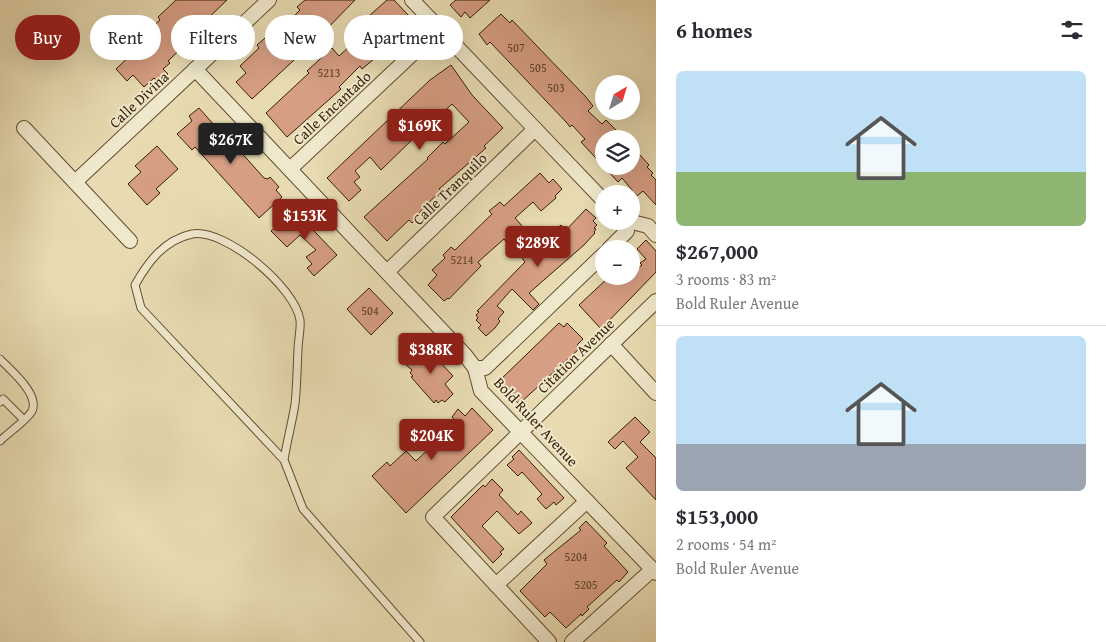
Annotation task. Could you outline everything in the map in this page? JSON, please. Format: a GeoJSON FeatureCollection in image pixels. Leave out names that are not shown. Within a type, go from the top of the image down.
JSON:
{"type":"FeatureCollection","features":[{"type":"Feature","properties":{"kind":"street","name":"Calle Divina"},"geometry":{"type":"LineString","coordinates":[[75,182],[269,0]]}},
{"type":"Feature","properties":{"kind":"street"},"geometry":{"type":"LineString","coordinates":[[412,0],[426,15]]}},
{"type":"Feature","properties":{"kind":"street"},"geometry":{"type":"LineString","coordinates":[[463,54],[595,192]]}},
{"type":"Feature","properties":{"kind":"street","name":"Calle Encantado"},"geometry":{"type":"LineString","coordinates":[[290,170],[406,60]]}},
{"type":"Feature","properties":{"kind":"street","name":"Bold Ruler Avenue"},"geometry":{"type":"LineString","coordinates":[[195,69],[465,355],[475,368],[481,391],[654,571]]}},
{"type":"Feature","properties":{"kind":"street"},"geometry":{"type":"LineString","coordinates":[[24,128],[130,241]]}},
{"type":"Feature","properties":{"kind":"street","name":"Calle Tranquilo"},"geometry":{"type":"LineString","coordinates":[[387,272],[535,130]]}},
{"type":"Feature","properties":{"kind":"street"},"geometry":{"type":"LineString","coordinates":[[640,224],[648,226],[656,234]]}},
{"type":"Feature","properties":{"kind":"street"},"geometry":{"type":"LineString","coordinates":[[618,240],[627,230]]}},
{"type":"Feature","properties":{"kind":"street"},"geometry":{"type":"LineString","coordinates":[[475,368],[485,368],[595,263]]}},
{"type":"Feature","properties":{"kind":"street","name":"Citation Avenue"},"geometry":{"type":"LineString","coordinates":[[496,585],[433,517],[656,301]]}},
{"type":"Feature","properties":{"kind":"street"},"geometry":{"type":"LineString","coordinates":[[611,344],[656,392]]}},
{"type":"Feature","properties":{"kind":"street"},"geometry":{"type":"LineString","coordinates":[[549,642],[496,585],[587,501]]}},
{"type":"Feature","properties":{"kind":"street"},"geometry":{"type":"LineString","coordinates":[[572,642],[654,571]]}},
{"type":"Feature","properties":{"kind":"lane"},"geometry":{"type":"LineString","coordinates":[[284,460],[295,402],[300,319],[288,294],[269,273],[237,248],[207,233],[192,234],[167,244],[148,262],[135,286],[141,308],[284,460],[303,509],[420,642]]}},
{"type":"Feature","properties":{"kind":"lane"},"geometry":{"type":"LineString","coordinates":[[0,359],[31,392],[34,403],[32,411],[0,441]]}},
{"type":"Feature","properties":{"kind":"lane"},"geometry":{"type":"LineString","coordinates":[[0,402],[3,399],[23,419]]}},
{"type":"Feature","properties":{"kind":"building"},"geometry":{"type":"Polygon","coordinates":[[[176,0],[227,0],[211,15],[171,15],[171,58],[168,61],[170,63],[163,69],[168,74],[159,83],[154,78],[144,87],[133,75],[127,81],[116,69],[125,60],[161,60],[160,15],[176,0]]]}},
{"type":"Feature","properties":{"kind":"building"},"geometry":{"type":"Polygon","coordinates":[[[305,0],[355,0],[334,22],[334,15],[295,15],[300,10],[297,7],[305,0]]]}},
{"type":"Feature","properties":{"kind":"building"},"geometry":{"type":"Polygon","coordinates":[[[387,0],[394,0],[408,15],[370,15],[387,0]]]}},
{"type":"Feature","properties":{"kind":"building"},"geometry":{"type":"Polygon","coordinates":[[[456,0],[490,0],[470,18],[465,12],[463,15],[459,15],[450,5],[456,0]]]}},
{"type":"Feature","properties":{"kind":"building"},"geometry":{"type":"Polygon","coordinates":[[[501,14],[510,23],[512,20],[586,97],[593,106],[588,111],[595,118],[595,120],[602,124],[606,120],[616,130],[595,130],[595,157],[581,142],[585,139],[572,125],[570,127],[490,42],[487,45],[479,34],[501,14]]]}},
{"type":"Feature","properties":{"kind":"building"},"geometry":{"type":"Polygon","coordinates":[[[265,38],[265,60],[294,60],[252,99],[236,82],[246,73],[240,66],[246,60],[255,60],[255,52],[259,48],[257,45],[265,38]]]}},
{"type":"Feature","properties":{"kind":"building"},"geometry":{"type":"Polygon","coordinates":[[[334,50],[339,56],[344,51],[344,60],[373,60],[362,69],[360,66],[339,87],[341,89],[287,137],[266,113],[309,73],[307,71],[319,60],[334,60],[334,50]]]}},
{"type":"Feature","properties":{"kind":"building"},"geometry":{"type":"Polygon","coordinates":[[[451,65],[472,95],[503,128],[484,146],[486,148],[439,189],[441,190],[419,213],[421,215],[412,223],[409,220],[387,241],[364,217],[428,159],[443,142],[445,144],[469,122],[452,104],[432,123],[429,119],[415,132],[417,135],[381,170],[370,157],[355,171],[360,177],[354,182],[361,190],[349,201],[327,178],[430,80],[451,65]]]}},
{"type":"Feature","properties":{"kind":"building"},"geometry":{"type":"Polygon","coordinates":[[[199,108],[215,126],[211,130],[225,144],[230,140],[264,178],[268,179],[270,177],[279,187],[276,190],[282,197],[259,218],[195,147],[192,150],[177,134],[192,121],[189,116],[199,108]]]}},
{"type":"Feature","properties":{"kind":"building"},"geometry":{"type":"Polygon","coordinates":[[[157,146],[178,169],[156,189],[160,193],[147,205],[128,184],[141,172],[135,166],[157,146]]]}},
{"type":"Feature","properties":{"kind":"building"},"geometry":{"type":"Polygon","coordinates":[[[640,155],[649,165],[647,167],[653,173],[651,175],[656,180],[656,205],[643,191],[640,194],[640,185],[628,185],[622,178],[618,182],[612,175],[640,175],[640,155]]]}},
{"type":"Feature","properties":{"kind":"building"},"geometry":{"type":"Polygon","coordinates":[[[540,173],[549,183],[553,179],[562,189],[555,196],[556,198],[541,211],[533,202],[515,218],[524,228],[507,243],[504,239],[478,262],[481,266],[449,299],[444,301],[428,285],[437,275],[432,270],[445,258],[443,255],[451,247],[455,250],[492,214],[489,211],[500,202],[504,206],[540,173]]]}},
{"type":"Feature","properties":{"kind":"building"},"geometry":{"type":"Polygon","coordinates":[[[586,209],[595,217],[593,221],[595,223],[595,233],[529,293],[539,304],[533,310],[512,289],[497,306],[504,312],[498,319],[500,321],[486,336],[478,328],[481,325],[476,320],[478,318],[476,315],[479,312],[477,311],[525,262],[522,258],[561,225],[566,230],[586,209]]]}},
{"type":"Feature","properties":{"kind":"building"},"geometry":{"type":"Polygon","coordinates":[[[294,210],[337,255],[314,276],[307,268],[312,264],[306,257],[316,250],[300,235],[287,247],[271,231],[294,210]]]}},
{"type":"Feature","properties":{"kind":"building"},"geometry":{"type":"Polygon","coordinates":[[[646,240],[656,251],[656,272],[601,329],[579,305],[600,285],[640,285],[640,266],[642,265],[640,263],[646,259],[640,252],[640,246],[646,240]]]}},
{"type":"Feature","properties":{"kind":"building"},"geometry":{"type":"Polygon","coordinates":[[[369,288],[393,313],[371,335],[347,309],[369,288]]]}},
{"type":"Feature","properties":{"kind":"building"},"geometry":{"type":"Polygon","coordinates":[[[559,323],[564,327],[567,323],[583,339],[577,345],[580,348],[519,404],[497,383],[559,323]]]}},
{"type":"Feature","properties":{"kind":"building"},"geometry":{"type":"Polygon","coordinates":[[[428,345],[443,361],[441,363],[453,376],[445,384],[453,394],[445,402],[442,400],[438,403],[436,400],[434,403],[411,377],[413,376],[410,373],[412,370],[406,365],[428,345]]]}},
{"type":"Feature","properties":{"kind":"building"},"geometry":{"type":"Polygon","coordinates":[[[472,408],[493,430],[406,513],[372,476],[387,462],[390,466],[406,451],[416,461],[457,422],[452,417],[458,409],[465,416],[472,408]]]}},
{"type":"Feature","properties":{"kind":"building"},"geometry":{"type":"Polygon","coordinates":[[[635,417],[650,432],[640,442],[656,458],[656,500],[626,468],[638,457],[623,441],[615,449],[608,442],[635,417]]]}},
{"type":"Feature","properties":{"kind":"building"},"geometry":{"type":"Polygon","coordinates":[[[519,450],[564,498],[556,505],[554,502],[546,509],[537,499],[542,494],[522,472],[518,476],[507,465],[514,459],[512,457],[519,450]]]}},
{"type":"Feature","properties":{"kind":"building"},"geometry":{"type":"Polygon","coordinates":[[[492,479],[503,490],[499,495],[518,515],[521,511],[532,523],[519,534],[497,511],[482,526],[504,549],[500,552],[502,554],[493,563],[451,517],[483,485],[485,487],[492,479]]]}},
{"type":"Feature","properties":{"kind":"building"},"geometry":{"type":"Polygon","coordinates":[[[586,521],[607,543],[604,546],[628,572],[619,582],[617,580],[587,607],[589,609],[582,616],[581,614],[566,628],[550,612],[545,617],[520,591],[547,564],[544,560],[581,530],[579,528],[586,521]]]}}]}
